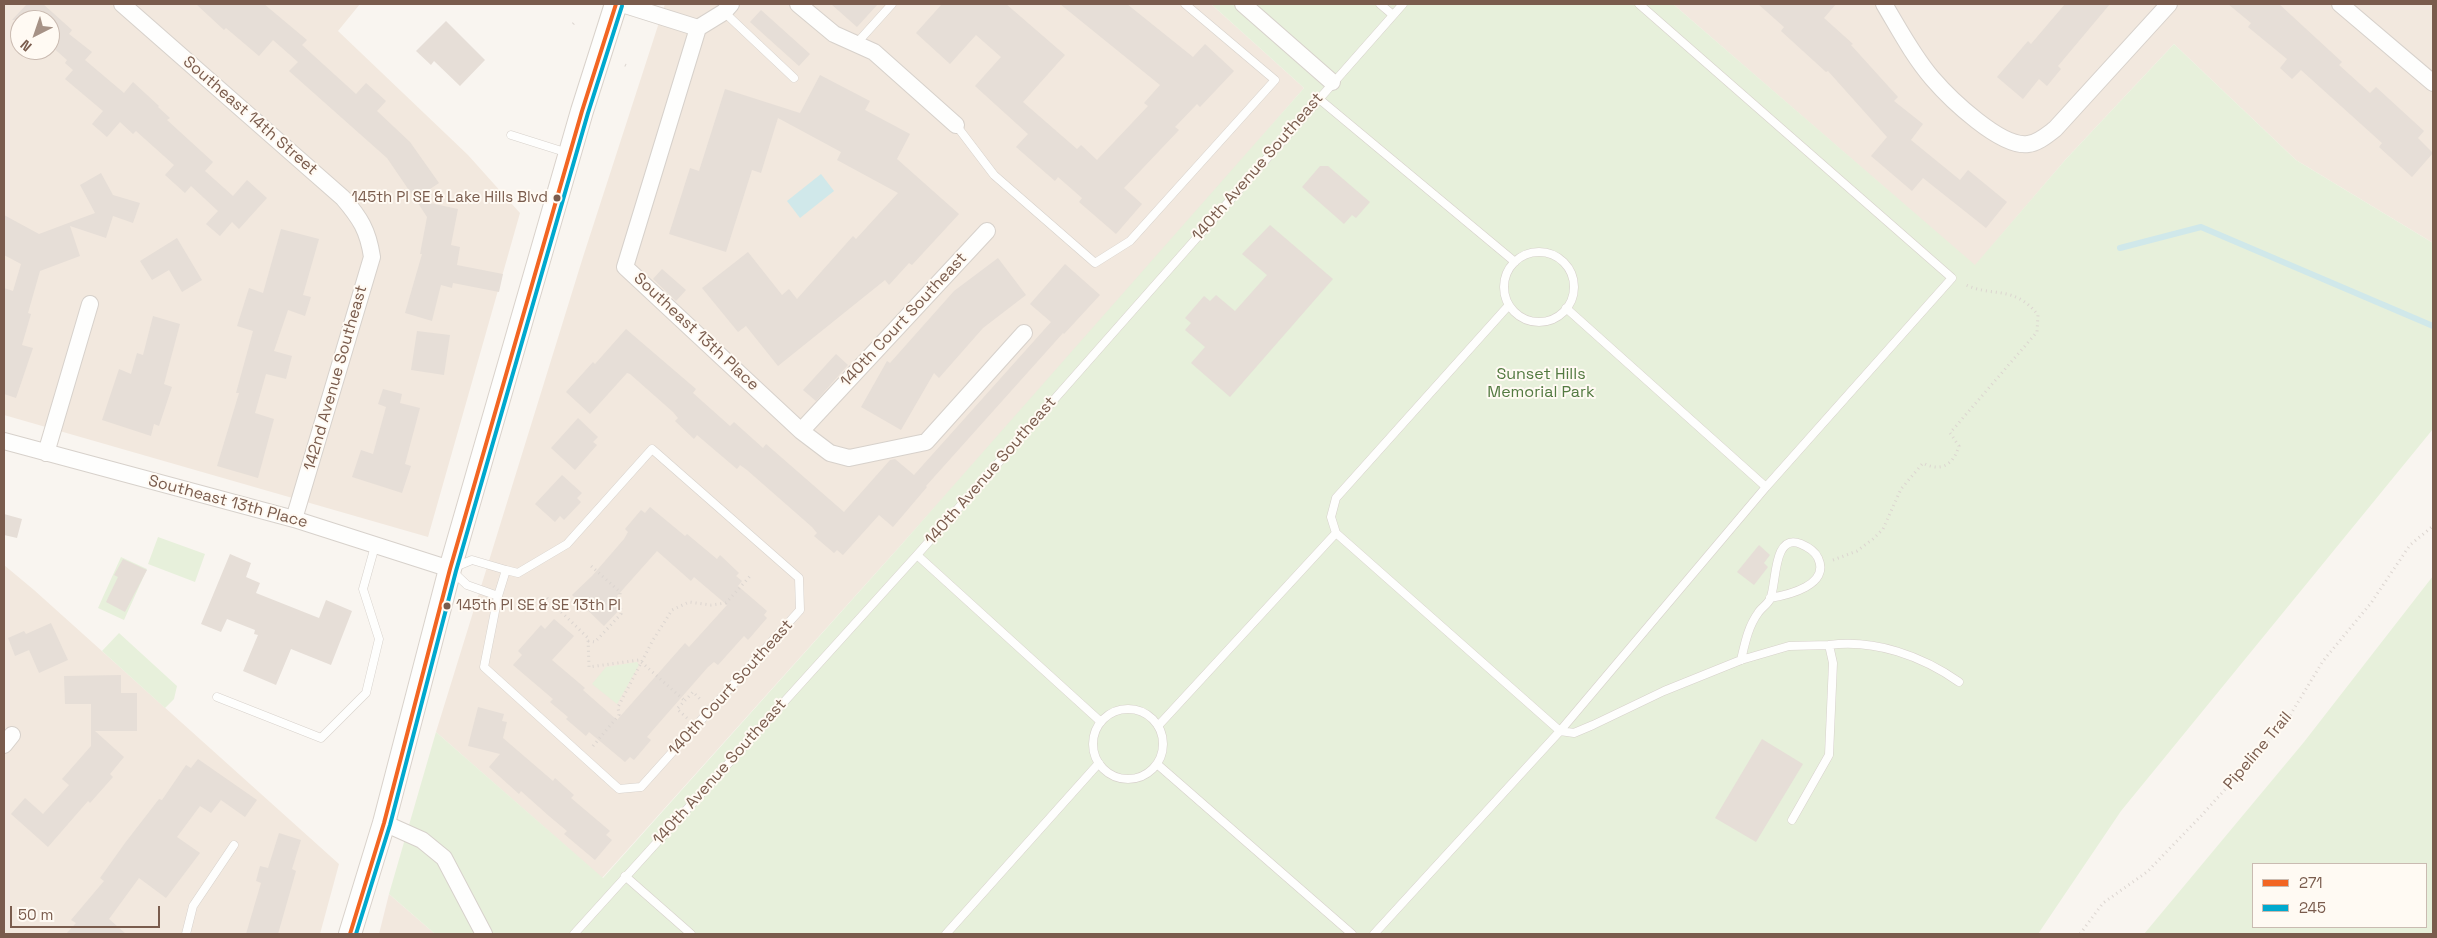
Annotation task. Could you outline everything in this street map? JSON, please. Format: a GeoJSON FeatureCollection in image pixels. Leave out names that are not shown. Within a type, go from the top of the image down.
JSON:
{"type":"FeatureCollection","features":[{"type":"Feature","properties":{"kind":"street","name":"Southeast 14th Street"},"geometry":{"type":"LineString","coordinates":[[122,4],[344,198],[360,218],[369,236]]}},
{"type":"Feature","properties":{"kind":"street"},"geometry":{"type":"LineString","coordinates":[[798,4],[834,34],[874,52],[956,125]]}},
{"type":"Feature","properties":{"kind":"street"},"geometry":{"type":"LineString","coordinates":[[1243,4],[1332,82]]}},
{"type":"Feature","properties":{"kind":"street"},"geometry":{"type":"LineString","coordinates":[[1884,4],[1933,79],[1983,126],[2000,138],[2013,143],[2028,144],[2043,138],[2055,129],[2169,4]]}},
{"type":"Feature","properties":{"kind":"street"},"geometry":{"type":"LineString","coordinates":[[2340,4],[2433,83]]}},
{"type":"Feature","properties":{"kind":"street"},"geometry":{"type":"LineString","coordinates":[[350,934],[384,822],[450,569],[613,5],[698,28],[728,8]]}},
{"type":"Feature","properties":{"kind":"street","name":"Southeast 13th Place"},"geometry":{"type":"LineString","coordinates":[[698,28],[625,267],[801,432],[830,453],[849,458],[926,442],[1024,333]]}},
{"type":"Feature","properties":{"kind":"street","name":"140th Court Southeast"},"geometry":{"type":"LineString","coordinates":[[801,432],[987,231]]}},
{"type":"Feature","properties":{"kind":"street","name":"142nd Avenue Southeast"},"geometry":{"type":"LineString","coordinates":[[294,519],[372,256],[369,236]]}},
{"type":"Feature","properties":{"kind":"street"},"geometry":{"type":"LineString","coordinates":[[46,453],[90,304]]}},
{"type":"Feature","properties":{"kind":"street","name":"Southeast 13th Place"},"geometry":{"type":"LineString","coordinates":[[4,441],[294,519],[450,569]]}},
{"type":"Feature","properties":{"kind":"street"},"geometry":{"type":"LineString","coordinates":[[384,822],[422,840],[444,858],[484,934]]}},
{"type":"Feature","properties":{"kind":"lane"},"geometry":{"type":"LineString","coordinates":[[856,44],[892,4]]}},
{"type":"Feature","properties":{"kind":"lane"},"geometry":{"type":"LineString","coordinates":[[956,125],[994,175],[1095,263],[1130,241],[1275,80],[1185,4]]}},
{"type":"Feature","properties":{"kind":"lane"},"geometry":{"type":"LineString","coordinates":[[1380,4],[1393,15]]}},
{"type":"Feature","properties":{"kind":"lane","name":"140th Avenue Southeast"},"geometry":{"type":"LineString","coordinates":[[574,934],[917,555],[1332,82],[1403,4]]}},
{"type":"Feature","properties":{"kind":"lane"},"geometry":{"type":"LineString","coordinates":[[1374,934],[1560,730],[1766,488],[1952,278],[1639,4]]}},
{"type":"Feature","properties":{"kind":"lane"},"geometry":{"type":"LineString","coordinates":[[728,8],[794,78]]}},
{"type":"Feature","properties":{"kind":"lane"},"geometry":{"type":"LineString","coordinates":[[1318,98],[1514,262]]}},
{"type":"Feature","properties":{"kind":"lane"},"geometry":{"type":"LineString","coordinates":[[511,135],[570,153]]}},
{"type":"Feature","properties":{"kind":"lane"},"geometry":{"type":"LineString","coordinates":[[1536,252],[1547,253],[1558,258],[1566,266],[1572,276],[1573,293],[1566,308],[1558,316],[1548,321],[1537,322],[1516,314],[1508,304],[1504,294],[1504,282],[1514,262],[1524,255],[1536,252]]}},
{"type":"Feature","properties":{"kind":"lane"},"geometry":{"type":"LineString","coordinates":[[1508,304],[1336,498],[1331,517],[1336,534],[1560,730],[1574,733],[1664,691],[1741,660],[1789,646],[1872,645],[1906,654],[1940,669],[1959,682]]}},
{"type":"Feature","properties":{"kind":"lane"},"geometry":{"type":"LineString","coordinates":[[1566,308],[1766,488]]}},
{"type":"Feature","properties":{"kind":"lane","name":"140th Court Southeast"},"geometry":{"type":"LineString","coordinates":[[450,569],[472,560],[518,573],[566,544],[652,449],[799,578],[800,610],[641,787],[619,789],[484,667],[498,596],[506,570]]}},
{"type":"Feature","properties":{"kind":"lane"},"geometry":{"type":"LineString","coordinates":[[1158,726],[1336,534]]}},
{"type":"Feature","properties":{"kind":"lane"},"geometry":{"type":"LineString","coordinates":[[1741,660],[1749,628],[1770,598],[1774,569],[1784,548],[1790,543],[1798,543],[1812,549],[1818,557],[1820,572],[1804,589],[1770,598]]}},
{"type":"Feature","properties":{"kind":"lane"},"geometry":{"type":"LineString","coordinates":[[217,697],[321,738],[366,693],[378,639],[363,589],[375,546]]}},
{"type":"Feature","properties":{"kind":"lane"},"geometry":{"type":"LineString","coordinates":[[917,555],[1101,722]]}},
{"type":"Feature","properties":{"kind":"lane"},"geometry":{"type":"LineString","coordinates":[[450,569],[467,585],[498,596]]}},
{"type":"Feature","properties":{"kind":"lane"},"geometry":{"type":"LineString","coordinates":[[1792,820],[1829,755],[1833,663],[1829,645]]}},
{"type":"Feature","properties":{"kind":"lane"},"geometry":{"type":"LineString","coordinates":[[1131,709],[1151,718],[1158,726],[1163,745],[1157,764],[1149,772],[1139,777],[1128,779],[1117,777],[1107,772],[1099,763],[1093,742],[1101,722],[1110,715],[1131,709]]}},
{"type":"Feature","properties":{"kind":"lane"},"geometry":{"type":"LineString","coordinates":[[946,934],[1099,763]]}},
{"type":"Feature","properties":{"kind":"lane"},"geometry":{"type":"LineString","coordinates":[[1157,764],[1352,934]]}},
{"type":"Feature","properties":{"kind":"lane"},"geometry":{"type":"LineString","coordinates":[[186,934],[193,906],[234,845]]}},
{"type":"Feature","properties":{"kind":"lane"},"geometry":{"type":"LineString","coordinates":[[625,876],[691,934]]}},
{"type":"Feature","properties":{"kind":"path"},"geometry":{"type":"LineString","coordinates":[[1820,565],[1858,551],[1873,539],[1883,529],[1901,489],[1922,463],[1938,469],[1944,467],[1951,460],[1959,446],[1950,433],[2037,332],[2038,315],[2028,304],[2015,296],[1996,290],[1973,288],[1952,278]]}},
{"type":"Feature","properties":{"kind":"path","name":"Pipeline Trail"},"geometry":{"type":"LineString","coordinates":[[2080,934],[2103,903],[2147,872],[2201,816],[2286,722],[2323,661],[2371,603],[2410,545],[2433,526]]}},
{"type":"Feature","properties":{"kind":"path"},"geometry":{"type":"LineString","coordinates":[[588,641],[595,642],[621,614],[620,592],[590,565]]}},
{"type":"Feature","properties":{"kind":"path"},"geometry":{"type":"LineString","coordinates":[[593,746],[619,715],[618,707],[653,640],[672,610],[689,602],[711,605],[726,603],[751,575]]}},
{"type":"Feature","properties":{"kind":"path"},"geometry":{"type":"LineString","coordinates":[[547,598],[588,638],[589,667],[639,660],[685,701]]}},
{"type":"Feature","properties":{"kind":"path"},"geometry":{"type":"LineString","coordinates":[[687,719],[677,710],[693,692],[702,702]]}},
{"type":"Feature","properties":{"kind":"shaded area"},"geometry":{"type":"Polygon","coordinates":[[[4,4],[360,4],[338,31],[468,155],[520,213],[428,537],[4,415],[4,4]]]}},
{"type":"Feature","properties":{"kind":"shaded area"},"geometry":{"type":"Polygon","coordinates":[[[665,4],[1211,4],[1304,88],[1121,300],[602,878],[436,732],[583,257],[665,4]]]}},
{"type":"Feature","properties":{"kind":"shaded area"},"geometry":{"type":"Polygon","coordinates":[[[1673,4],[2433,4],[2433,243],[2296,160],[2174,44],[2066,159],[1975,266],[1673,4]]]}},
{"type":"Feature","properties":{"kind":"shaded area"},"geometry":{"type":"Polygon","coordinates":[[[4,565],[339,864],[320,934],[4,934],[4,565]]]}},
{"type":"Feature","properties":{"kind":"shaded area"},"geometry":{"type":"Polygon","coordinates":[[[389,894],[435,934],[379,934],[389,894]]]}},
{"type":"Feature","properties":{"kind":"green space","name":"Sunset Hills Memorial Park"},"geometry":{"type":"Polygon","coordinates":[[[1211,4],[1673,4],[1975,265],[2066,159],[2174,44],[2296,160],[2433,243],[2433,429],[2121,811],[2038,934],[435,934],[389,894],[436,732],[603,878],[901,545],[1304,88],[1211,4]]]}},
{"type":"Feature","properties":{"kind":"green space"},"geometry":{"type":"Polygon","coordinates":[[[158,537],[205,554],[195,582],[148,564],[158,537]]]}},
{"type":"Feature","properties":{"kind":"green space"},"geometry":{"type":"Polygon","coordinates":[[[121,557],[147,569],[124,620],[98,608],[121,557]]]}},
{"type":"Feature","properties":{"kind":"green space"},"geometry":{"type":"Polygon","coordinates":[[[2433,576],[2433,934],[2144,934],[2304,742],[2433,576]]]}},
{"type":"Feature","properties":{"kind":"green space"},"geometry":{"type":"Polygon","coordinates":[[[119,633],[177,686],[174,699],[165,708],[102,651],[119,633]]]}},
{"type":"Feature","properties":{"kind":"green space"},"geometry":{"type":"Polygon","coordinates":[[[637,662],[639,665],[617,704],[592,684],[606,667],[637,662]]]}},
{"type":"Feature","properties":{"kind":"water"},"geometry":{"type":"Polygon","coordinates":[[[821,174],[834,191],[800,218],[787,201],[821,174]]]}},
{"type":"Feature","properties":{"kind":"building"},"geometry":{"type":"Polygon","coordinates":[[[27,4],[43,4],[50,10],[21,10],[27,4]]]}},
{"type":"Feature","properties":{"kind":"building"},"geometry":{"type":"Polygon","coordinates":[[[196,4],[264,4],[307,40],[302,45],[356,94],[366,83],[386,101],[377,111],[410,142],[439,183],[415,199],[387,158],[289,71],[298,62],[273,40],[259,56],[226,28],[224,30],[196,4]]]}},
{"type":"Feature","properties":{"kind":"building"},"geometry":{"type":"Polygon","coordinates":[[[831,4],[878,4],[857,27],[831,4]]]}},
{"type":"Feature","properties":{"kind":"building"},"geometry":{"type":"Polygon","coordinates":[[[942,4],[1006,4],[1065,55],[1023,102],[1077,149],[1081,145],[1097,160],[1148,106],[1144,103],[1160,85],[1060,4],[1127,4],[1193,57],[1205,44],[1234,71],[1200,107],[1197,104],[1175,127],[1179,130],[1124,188],[1142,204],[1116,234],[1079,202],[1082,198],[1058,177],[1055,181],[1016,147],[1028,134],[975,86],[1001,57],[976,35],[950,64],[916,33],[942,4]]]}},
{"type":"Feature","properties":{"kind":"building"},"geometry":{"type":"Polygon","coordinates":[[[1758,4],[1836,4],[1824,18],[1853,44],[1851,45],[1898,97],[1894,101],[1923,124],[1911,140],[1960,180],[1968,170],[2007,202],[1986,228],[1923,178],[1912,191],[1871,156],[1887,137],[1828,71],[1826,72],[1781,31],[1784,27],[1758,4]]]}},
{"type":"Feature","properties":{"kind":"building"},"geometry":{"type":"Polygon","coordinates":[[[2065,4],[2110,4],[2058,66],[2061,69],[2047,86],[2039,79],[2023,99],[1997,77],[2028,41],[2031,44],[2065,4]]]}},
{"type":"Feature","properties":{"kind":"building"},"geometry":{"type":"Polygon","coordinates":[[[2228,4],[2279,4],[2342,62],[2339,65],[2370,93],[2376,87],[2424,131],[2418,138],[2433,153],[2412,177],[2379,147],[2382,143],[2301,70],[2292,79],[2280,68],[2287,59],[2248,27],[2251,23],[2228,4]]]}},
{"type":"Feature","properties":{"kind":"building"},"geometry":{"type":"Polygon","coordinates":[[[761,10],[810,54],[799,66],[750,22],[761,10]]]}},
{"type":"Feature","properties":{"kind":"building"},"geometry":{"type":"Polygon","coordinates":[[[60,19],[72,30],[69,34],[92,52],[85,60],[124,93],[133,82],[170,118],[167,120],[213,162],[205,171],[233,196],[247,180],[267,198],[239,229],[232,222],[220,236],[206,224],[218,211],[191,186],[185,193],[165,175],[174,165],[136,131],[133,134],[120,122],[107,137],[92,124],[103,111],[65,79],[73,70],[65,63],[67,60],[60,54],[60,19]]]}},
{"type":"Feature","properties":{"kind":"building"},"geometry":{"type":"Polygon","coordinates":[[[446,21],[485,60],[460,86],[434,61],[431,65],[416,51],[446,21]]]}},
{"type":"Feature","properties":{"kind":"building"},"geometry":{"type":"Polygon","coordinates":[[[820,75],[870,101],[865,110],[910,134],[897,159],[959,214],[912,265],[909,263],[889,285],[885,280],[778,366],[746,326],[738,332],[702,288],[748,252],[782,295],[789,289],[797,299],[853,236],[856,239],[898,193],[837,160],[841,152],[778,118],[761,173],[752,170],[726,252],[669,234],[690,168],[699,171],[725,89],[800,113],[820,75]]]}},
{"type":"Feature","properties":{"kind":"building"},"geometry":{"type":"Polygon","coordinates":[[[1320,166],[1328,166],[1370,202],[1356,218],[1352,215],[1344,224],[1302,187],[1320,166]]]}},
{"type":"Feature","properties":{"kind":"building"},"geometry":{"type":"Polygon","coordinates":[[[101,173],[113,195],[140,203],[133,223],[113,216],[106,238],[70,226],[80,256],[40,271],[28,313],[31,314],[22,345],[33,348],[16,398],[4,394],[4,288],[13,291],[21,264],[4,255],[4,215],[39,234],[95,213],[80,185],[101,173]]]}},
{"type":"Feature","properties":{"kind":"building"},"geometry":{"type":"Polygon","coordinates":[[[416,200],[458,209],[451,245],[460,247],[457,265],[503,274],[499,292],[453,283],[452,288],[441,285],[432,321],[405,313],[422,254],[420,254],[427,217],[416,200]]]}},
{"type":"Feature","properties":{"kind":"building"},"geometry":{"type":"Polygon","coordinates":[[[1270,225],[1333,279],[1230,397],[1191,363],[1205,347],[1185,330],[1191,323],[1185,318],[1204,296],[1210,301],[1216,295],[1235,311],[1267,275],[1242,254],[1270,225]]]}},
{"type":"Feature","properties":{"kind":"building"},"geometry":{"type":"Polygon","coordinates":[[[281,229],[319,239],[303,295],[311,297],[305,316],[288,310],[274,351],[292,356],[286,379],[266,374],[255,413],[274,419],[258,478],[217,466],[239,393],[236,393],[253,331],[237,326],[249,288],[263,293],[281,229]]]}},
{"type":"Feature","properties":{"kind":"building"},"geometry":{"type":"Polygon","coordinates":[[[177,238],[202,280],[182,292],[169,270],[152,280],[140,261],[177,238]]]}},
{"type":"Feature","properties":{"kind":"building"},"geometry":{"type":"Polygon","coordinates":[[[998,258],[1026,295],[983,328],[939,378],[934,373],[901,430],[861,407],[887,361],[890,363],[954,291],[998,258]]]}},
{"type":"Feature","properties":{"kind":"building"},"geometry":{"type":"Polygon","coordinates":[[[1065,264],[1100,295],[1063,333],[926,486],[893,527],[879,515],[843,555],[837,550],[834,553],[814,536],[817,533],[812,527],[747,470],[740,465],[737,469],[697,435],[694,439],[675,421],[678,418],[673,412],[630,374],[627,373],[590,414],[566,392],[593,362],[595,364],[626,329],[696,389],[693,393],[730,426],[734,422],[763,448],[766,444],[844,512],[890,460],[895,459],[914,475],[1051,322],[1030,304],[1065,264]]]}},
{"type":"Feature","properties":{"kind":"building"},"geometry":{"type":"Polygon","coordinates":[[[662,269],[686,290],[676,301],[653,279],[662,269]]]}},
{"type":"Feature","properties":{"kind":"building"},"geometry":{"type":"Polygon","coordinates":[[[153,316],[180,324],[164,384],[172,387],[159,426],[154,424],[151,436],[102,420],[119,369],[131,374],[137,353],[143,355],[153,316]]]}},
{"type":"Feature","properties":{"kind":"building"},"geometry":{"type":"Polygon","coordinates":[[[417,331],[450,335],[444,375],[411,370],[417,331]]]}},
{"type":"Feature","properties":{"kind":"building"},"geometry":{"type":"Polygon","coordinates":[[[836,354],[848,365],[816,401],[803,390],[836,354]]]}},
{"type":"Feature","properties":{"kind":"building"},"geometry":{"type":"Polygon","coordinates":[[[383,389],[402,394],[400,403],[420,408],[405,464],[411,466],[402,493],[352,477],[361,450],[373,454],[386,407],[378,404],[383,389]]]}},
{"type":"Feature","properties":{"kind":"building"},"geometry":{"type":"Polygon","coordinates":[[[578,418],[598,437],[593,442],[597,445],[575,470],[551,448],[578,418]]]}},
{"type":"Feature","properties":{"kind":"building"},"geometry":{"type":"Polygon","coordinates":[[[562,475],[582,493],[577,498],[581,502],[564,520],[560,516],[555,522],[535,504],[562,475]]]}},
{"type":"Feature","properties":{"kind":"building"},"geometry":{"type":"Polygon","coordinates":[[[650,507],[717,559],[720,555],[739,573],[736,576],[742,581],[738,586],[767,611],[764,615],[767,618],[748,640],[744,636],[718,665],[714,662],[708,667],[647,737],[651,740],[634,760],[630,757],[625,762],[589,732],[586,736],[566,719],[568,717],[550,702],[553,699],[513,665],[522,655],[518,651],[541,625],[545,629],[554,619],[574,636],[552,660],[585,688],[583,690],[617,720],[685,643],[689,647],[727,605],[694,577],[691,581],[657,551],[617,596],[620,599],[616,603],[621,608],[604,626],[572,595],[592,576],[624,539],[628,532],[625,529],[641,510],[645,513],[650,507]]]}},
{"type":"Feature","properties":{"kind":"building"},"geometry":{"type":"Polygon","coordinates":[[[4,514],[22,519],[17,538],[4,535],[4,514]]]}},
{"type":"Feature","properties":{"kind":"building"},"geometry":{"type":"Polygon","coordinates":[[[1759,545],[1770,555],[1764,563],[1768,567],[1754,585],[1737,572],[1759,545]]]}},
{"type":"Feature","properties":{"kind":"building"},"geometry":{"type":"Polygon","coordinates":[[[230,554],[251,563],[246,577],[260,583],[256,593],[319,618],[326,600],[352,611],[331,665],[291,649],[276,685],[243,671],[258,635],[254,634],[255,630],[227,619],[221,632],[201,624],[230,554]]]}},
{"type":"Feature","properties":{"kind":"building"},"geometry":{"type":"Polygon","coordinates":[[[123,559],[147,570],[125,612],[106,602],[118,577],[114,575],[123,559]]]}},
{"type":"Feature","properties":{"kind":"building"},"geometry":{"type":"Polygon","coordinates":[[[51,623],[68,660],[39,673],[29,650],[15,656],[8,638],[24,631],[26,634],[51,623]]]}},
{"type":"Feature","properties":{"kind":"building"},"geometry":{"type":"Polygon","coordinates":[[[121,675],[121,693],[137,693],[137,731],[95,731],[124,757],[110,774],[113,777],[90,803],[88,801],[48,847],[11,814],[25,798],[43,814],[69,785],[62,779],[91,746],[91,704],[65,704],[64,676],[121,675]]]}},
{"type":"Feature","properties":{"kind":"building"},"geometry":{"type":"Polygon","coordinates":[[[478,707],[504,714],[502,721],[507,722],[503,738],[553,781],[555,778],[574,795],[571,798],[610,831],[606,835],[612,840],[595,860],[564,834],[567,831],[521,791],[519,794],[489,767],[500,754],[468,746],[478,707]]]}},
{"type":"Feature","properties":{"kind":"building"},"geometry":{"type":"Polygon","coordinates":[[[1762,739],[1803,764],[1756,842],[1715,818],[1762,739]]]}},
{"type":"Feature","properties":{"kind":"building"},"geometry":{"type":"Polygon","coordinates":[[[198,759],[257,800],[245,817],[221,800],[211,813],[200,806],[177,837],[200,853],[166,898],[139,878],[109,919],[126,934],[66,934],[76,923],[71,920],[104,881],[100,878],[125,843],[159,799],[162,800],[186,765],[191,768],[198,759]]]}},
{"type":"Feature","properties":{"kind":"building"},"geometry":{"type":"Polygon","coordinates":[[[279,833],[301,840],[292,869],[296,871],[278,934],[246,934],[261,883],[256,881],[260,866],[268,868],[279,833]]]}},
{"type":"Feature","properties":{"kind":"waterway"},"geometry":{"type":"LineString","coordinates":[[2120,248],[2201,227],[2433,326]]}},
{"type":"Feature","properties":{"kind":"transit line","name":"271"},"geometry":{"type":"LineString","coordinates":[[350,934],[384,823],[450,569],[582,111],[616,4]]}},
{"type":"Feature","properties":{"kind":"transit line","name":"245"},"geometry":{"type":"LineString","coordinates":[[356,934],[390,825],[456,571],[588,113],[622,6]]}},
{"type":"Feature","properties":{"kind":"place","name":"145th Pl SE & Lake Hills Blvd"},"geometry":{"type":"Point","coordinates":[557,198]}},
{"type":"Feature","properties":{"kind":"place","name":"145th Pl SE & SE 13th Pl"},"geometry":{"type":"Point","coordinates":[447,606]}}]}
